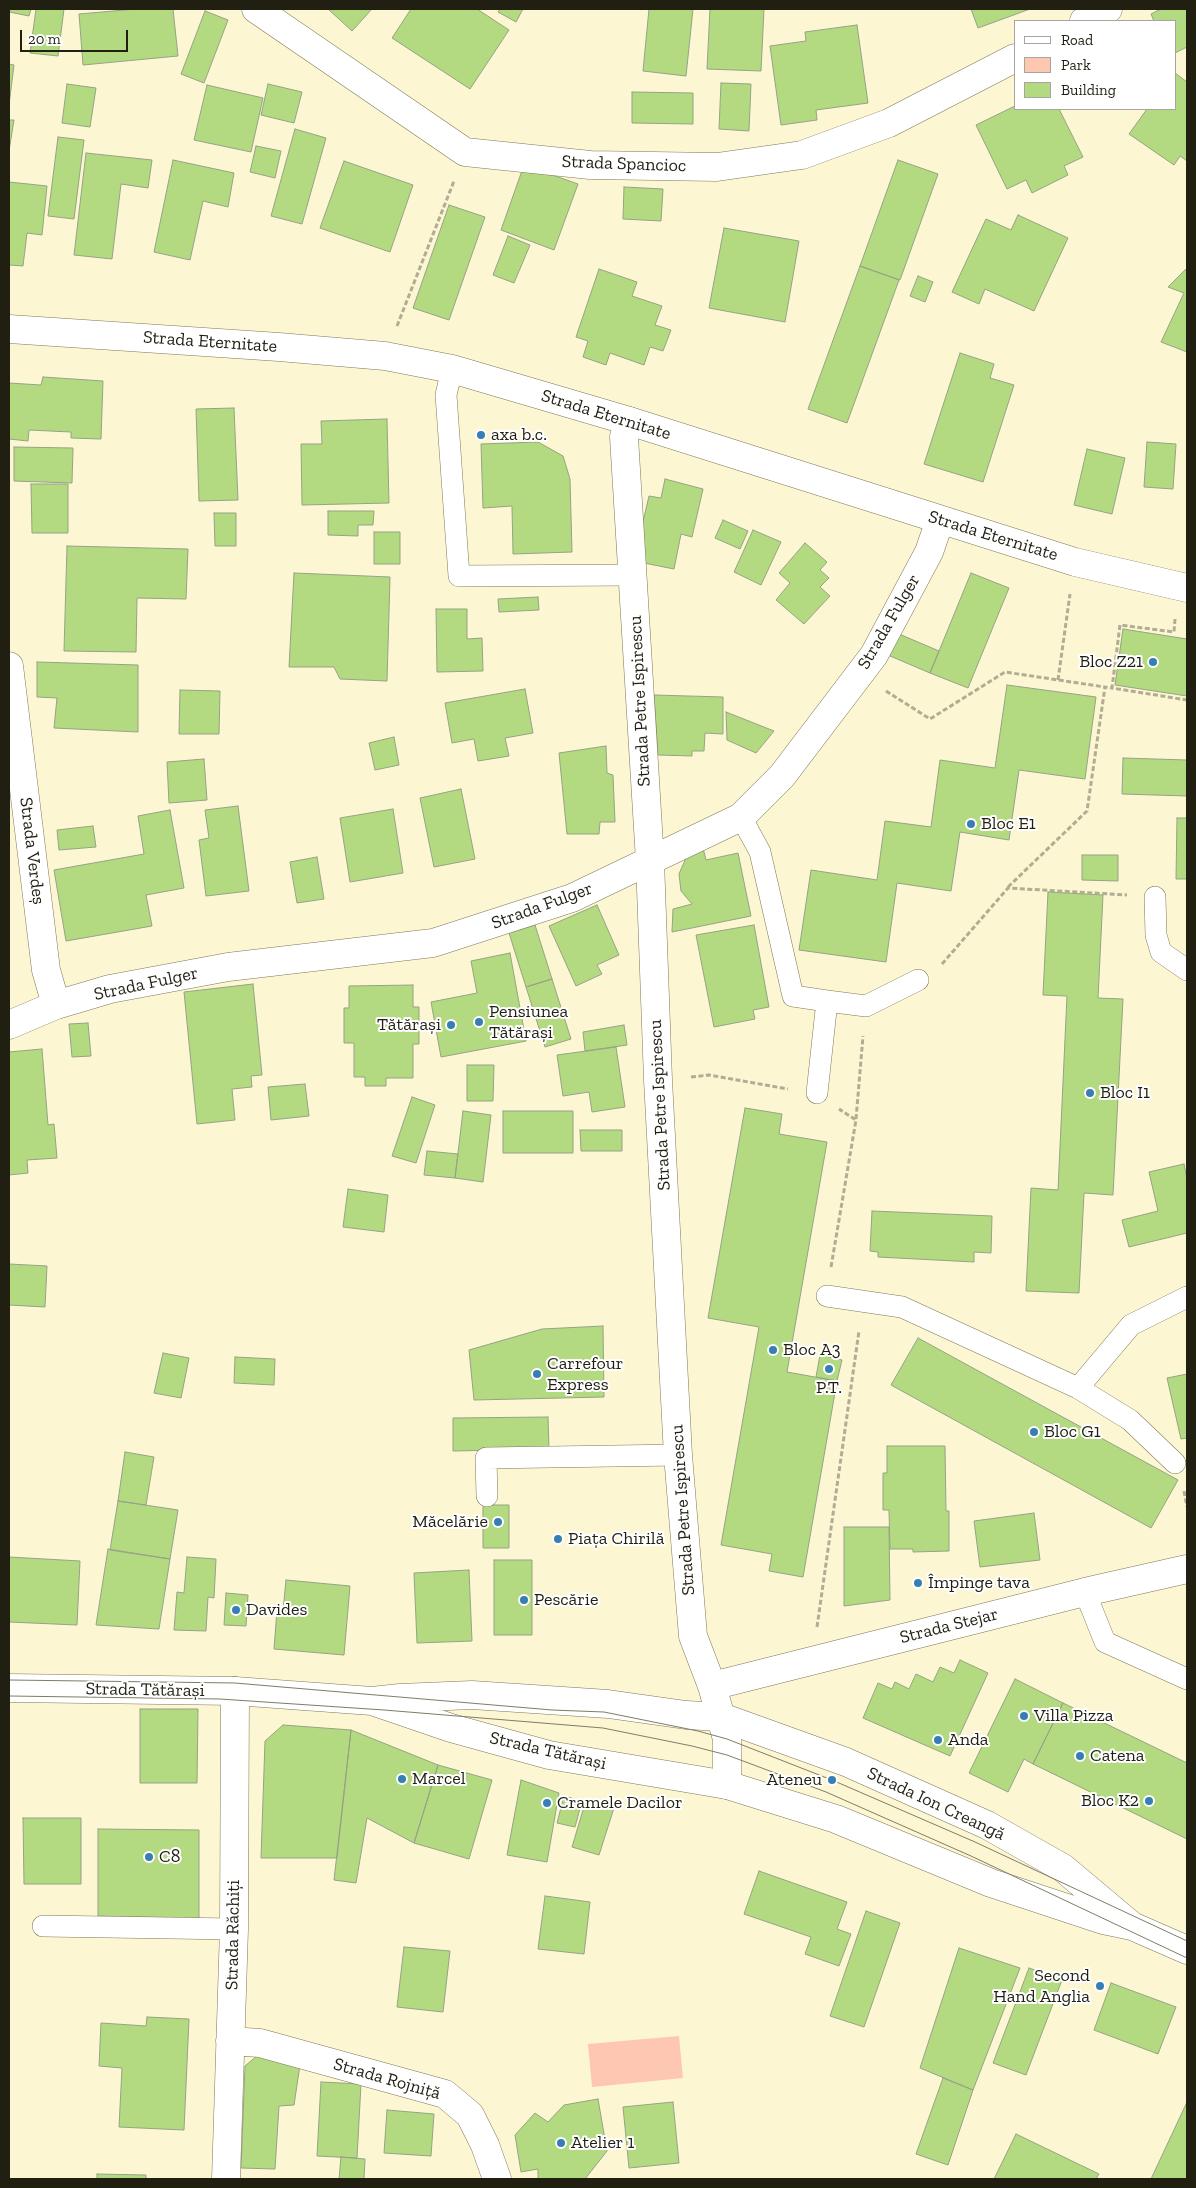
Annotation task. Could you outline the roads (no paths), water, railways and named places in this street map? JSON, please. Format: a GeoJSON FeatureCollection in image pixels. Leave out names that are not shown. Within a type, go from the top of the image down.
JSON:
{"type":"FeatureCollection","features":[{"type":"Feature","properties":{"kind":"street","name":"Strada Spancioc"},"geometry":{"type":"LineString","coordinates":[[256,9],[465,152],[590,165],[717,167],[802,154],[889,123],[1014,59]]}},
{"type":"Feature","properties":{"kind":"street"},"geometry":{"type":"LineString","coordinates":[[1086,20],[1108,9]]}},
{"type":"Feature","properties":{"kind":"street","name":"Strada Eternitate"},"geometry":{"type":"LineString","coordinates":[[9,328],[385,356],[452,369],[629,421],[1075,562],[1183,587]]}},
{"type":"Feature","properties":{"kind":"street","name":"Strada Petre Ispirescu"},"geometry":{"type":"LineString","coordinates":[[629,421],[624,437],[650,861],[658,1080],[678,1455],[693,1636],[712,1686],[727,1739],[728,1785]]}},
{"type":"Feature","properties":{"kind":"street","name":"Strada Fulger"},"geometry":{"type":"LineString","coordinates":[[9,1025],[56,1005],[110,989],[228,967],[433,943],[572,898],[741,817],[782,776],[874,655],[929,552],[940,520]]}},
{"type":"Feature","properties":{"kind":"street","name":"Strada Verdeș"},"geometry":{"type":"LineString","coordinates":[[9,666],[46,970],[56,1005]]}},
{"type":"Feature","properties":{"kind":"street","name":"Strada Stejar"},"geometry":{"type":"LineString","coordinates":[[712,1686],[1085,1592],[1187,1569]]}},
{"type":"Feature","properties":{"kind":"street","name":"Strada Tătărași"},"geometry":{"type":"LineString","coordinates":[[9,1688],[235,1691],[372,1701],[472,1695],[608,1704],[720,1717]]}},
{"type":"Feature","properties":{"kind":"street","name":"Strada Răchiți"},"geometry":{"type":"LineString","coordinates":[[226,2179],[234,1929],[235,1691]]}},
{"type":"Feature","properties":{"kind":"street","name":"Strada Tătărași"},"geometry":{"type":"LineString","coordinates":[[372,1701],[451,1728],[549,1755],[728,1785]]}},
{"type":"Feature","properties":{"kind":"street","name":"Strada Ion Creangă"},"geometry":{"type":"LineString","coordinates":[[720,1717],[846,1762],[987,1825],[1063,1868],[1132,1926]]}},
{"type":"Feature","properties":{"kind":"street","name":"Strada Ion Creangă"},"geometry":{"type":"LineString","coordinates":[[728,1785],[836,1819],[991,1883],[1103,1920],[1132,1926],[1187,1950]]}},
{"type":"Feature","properties":{"kind":"street","name":"Strada Rojniță"},"geometry":{"type":"LineString","coordinates":[[230,2041],[260,2043],[445,2094],[470,2115],[486,2145],[498,2179]]}},
{"type":"Feature","properties":{"kind":"lane"},"geometry":{"type":"LineString","coordinates":[[452,369],[446,395],[459,576],[633,575]]}},
{"type":"Feature","properties":{"kind":"lane"},"geometry":{"type":"LineString","coordinates":[[741,817],[760,852],[793,996],[866,1006],[918,980]]}},
{"type":"Feature","properties":{"kind":"lane"},"geometry":{"type":"LineString","coordinates":[[1155,896],[1156,935],[1161,952],[1187,970]]}},
{"type":"Feature","properties":{"kind":"lane"},"geometry":{"type":"LineString","coordinates":[[817,1093],[828,1001]]}},
{"type":"Feature","properties":{"kind":"lane"},"geometry":{"type":"LineString","coordinates":[[827,1296],[902,1307],[1078,1388],[1130,1420],[1175,1463]]}},
{"type":"Feature","properties":{"kind":"lane"},"geometry":{"type":"LineString","coordinates":[[1078,1388],[1131,1325],[1187,1298]]}},
{"type":"Feature","properties":{"kind":"lane"},"geometry":{"type":"LineString","coordinates":[[487,1496],[486,1458],[678,1455]]}},
{"type":"Feature","properties":{"kind":"lane"},"geometry":{"type":"LineString","coordinates":[[1085,1592],[1105,1642],[1187,1679]]}},
{"type":"Feature","properties":{"kind":"lane"},"geometry":{"type":"LineString","coordinates":[[43,1926],[234,1929]]}},
{"type":"Feature","properties":{"kind":"tram line"},"geometry":{"type":"LineString","coordinates":[[9,1680],[235,1683],[552,1710],[604,1712],[698,1731],[727,1739],[832,1780],[975,1842],[1187,1941]]}},
{"type":"Feature","properties":{"kind":"tram line"},"geometry":{"type":"LineString","coordinates":[[9,1696],[220,1699],[384,1710],[603,1728],[692,1746],[727,1755],[826,1792],[971,1856],[1187,1958]]}},
{"type":"Feature","properties":{"kind":"place","name":"axa b.c."},"geometry":{"type":"Point","coordinates":[481,435]}},
{"type":"Feature","properties":{"kind":"place","name":"Bloc Z21"},"geometry":{"type":"Point","coordinates":[1153,662]}},
{"type":"Feature","properties":{"kind":"place","name":"Bloc E1"},"geometry":{"type":"Point","coordinates":[971,824]}},
{"type":"Feature","properties":{"kind":"place","name":"Pensiunea Tătărași"},"geometry":{"type":"Point","coordinates":[479,1022]}},
{"type":"Feature","properties":{"kind":"place","name":"Tătărași"},"geometry":{"type":"Point","coordinates":[451,1025]}},
{"type":"Feature","properties":{"kind":"place","name":"Bloc I1"},"geometry":{"type":"Point","coordinates":[1090,1093]}},
{"type":"Feature","properties":{"kind":"place","name":"Bloc A3"},"geometry":{"type":"Point","coordinates":[773,1350]}},
{"type":"Feature","properties":{"kind":"place","name":"P.T."},"geometry":{"type":"Point","coordinates":[829,1369]}},
{"type":"Feature","properties":{"kind":"place","name":"Carrefour Express"},"geometry":{"type":"Point","coordinates":[537,1374]}},
{"type":"Feature","properties":{"kind":"place","name":"Bloc G1"},"geometry":{"type":"Point","coordinates":[1034,1432]}},
{"type":"Feature","properties":{"kind":"place","name":"Măcelărie"},"geometry":{"type":"Point","coordinates":[498,1522]}},
{"type":"Feature","properties":{"kind":"place","name":"Piața Chirilă"},"geometry":{"type":"Point","coordinates":[558,1539]}},
{"type":"Feature","properties":{"kind":"place","name":"Împinge tava"},"geometry":{"type":"Point","coordinates":[918,1583]}},
{"type":"Feature","properties":{"kind":"place","name":"Pescărie"},"geometry":{"type":"Point","coordinates":[524,1600]}},
{"type":"Feature","properties":{"kind":"place","name":"Davides"},"geometry":{"type":"Point","coordinates":[236,1610]}},
{"type":"Feature","properties":{"kind":"place","name":"Villa Pizza"},"geometry":{"type":"Point","coordinates":[1024,1716]}},
{"type":"Feature","properties":{"kind":"place","name":"Anda"},"geometry":{"type":"Point","coordinates":[938,1740]}},
{"type":"Feature","properties":{"kind":"place","name":"Catena"},"geometry":{"type":"Point","coordinates":[1080,1756]}},
{"type":"Feature","properties":{"kind":"place","name":"Marcel"},"geometry":{"type":"Point","coordinates":[402,1779]}},
{"type":"Feature","properties":{"kind":"place","name":"Ateneu"},"geometry":{"type":"Point","coordinates":[832,1780]}},
{"type":"Feature","properties":{"kind":"place","name":"Bloc K2"},"geometry":{"type":"Point","coordinates":[1149,1801]}},
{"type":"Feature","properties":{"kind":"place","name":"Cramele Dacilor"},"geometry":{"type":"Point","coordinates":[547,1803]}},
{"type":"Feature","properties":{"kind":"place","name":"C8"},"geometry":{"type":"Point","coordinates":[149,1857]}},
{"type":"Feature","properties":{"kind":"place","name":"Second Hand Anglia"},"geometry":{"type":"Point","coordinates":[1100,1986]}},
{"type":"Feature","properties":{"kind":"place","name":"Atelier 1"},"geometry":{"type":"Point","coordinates":[561,2143]}}]}
